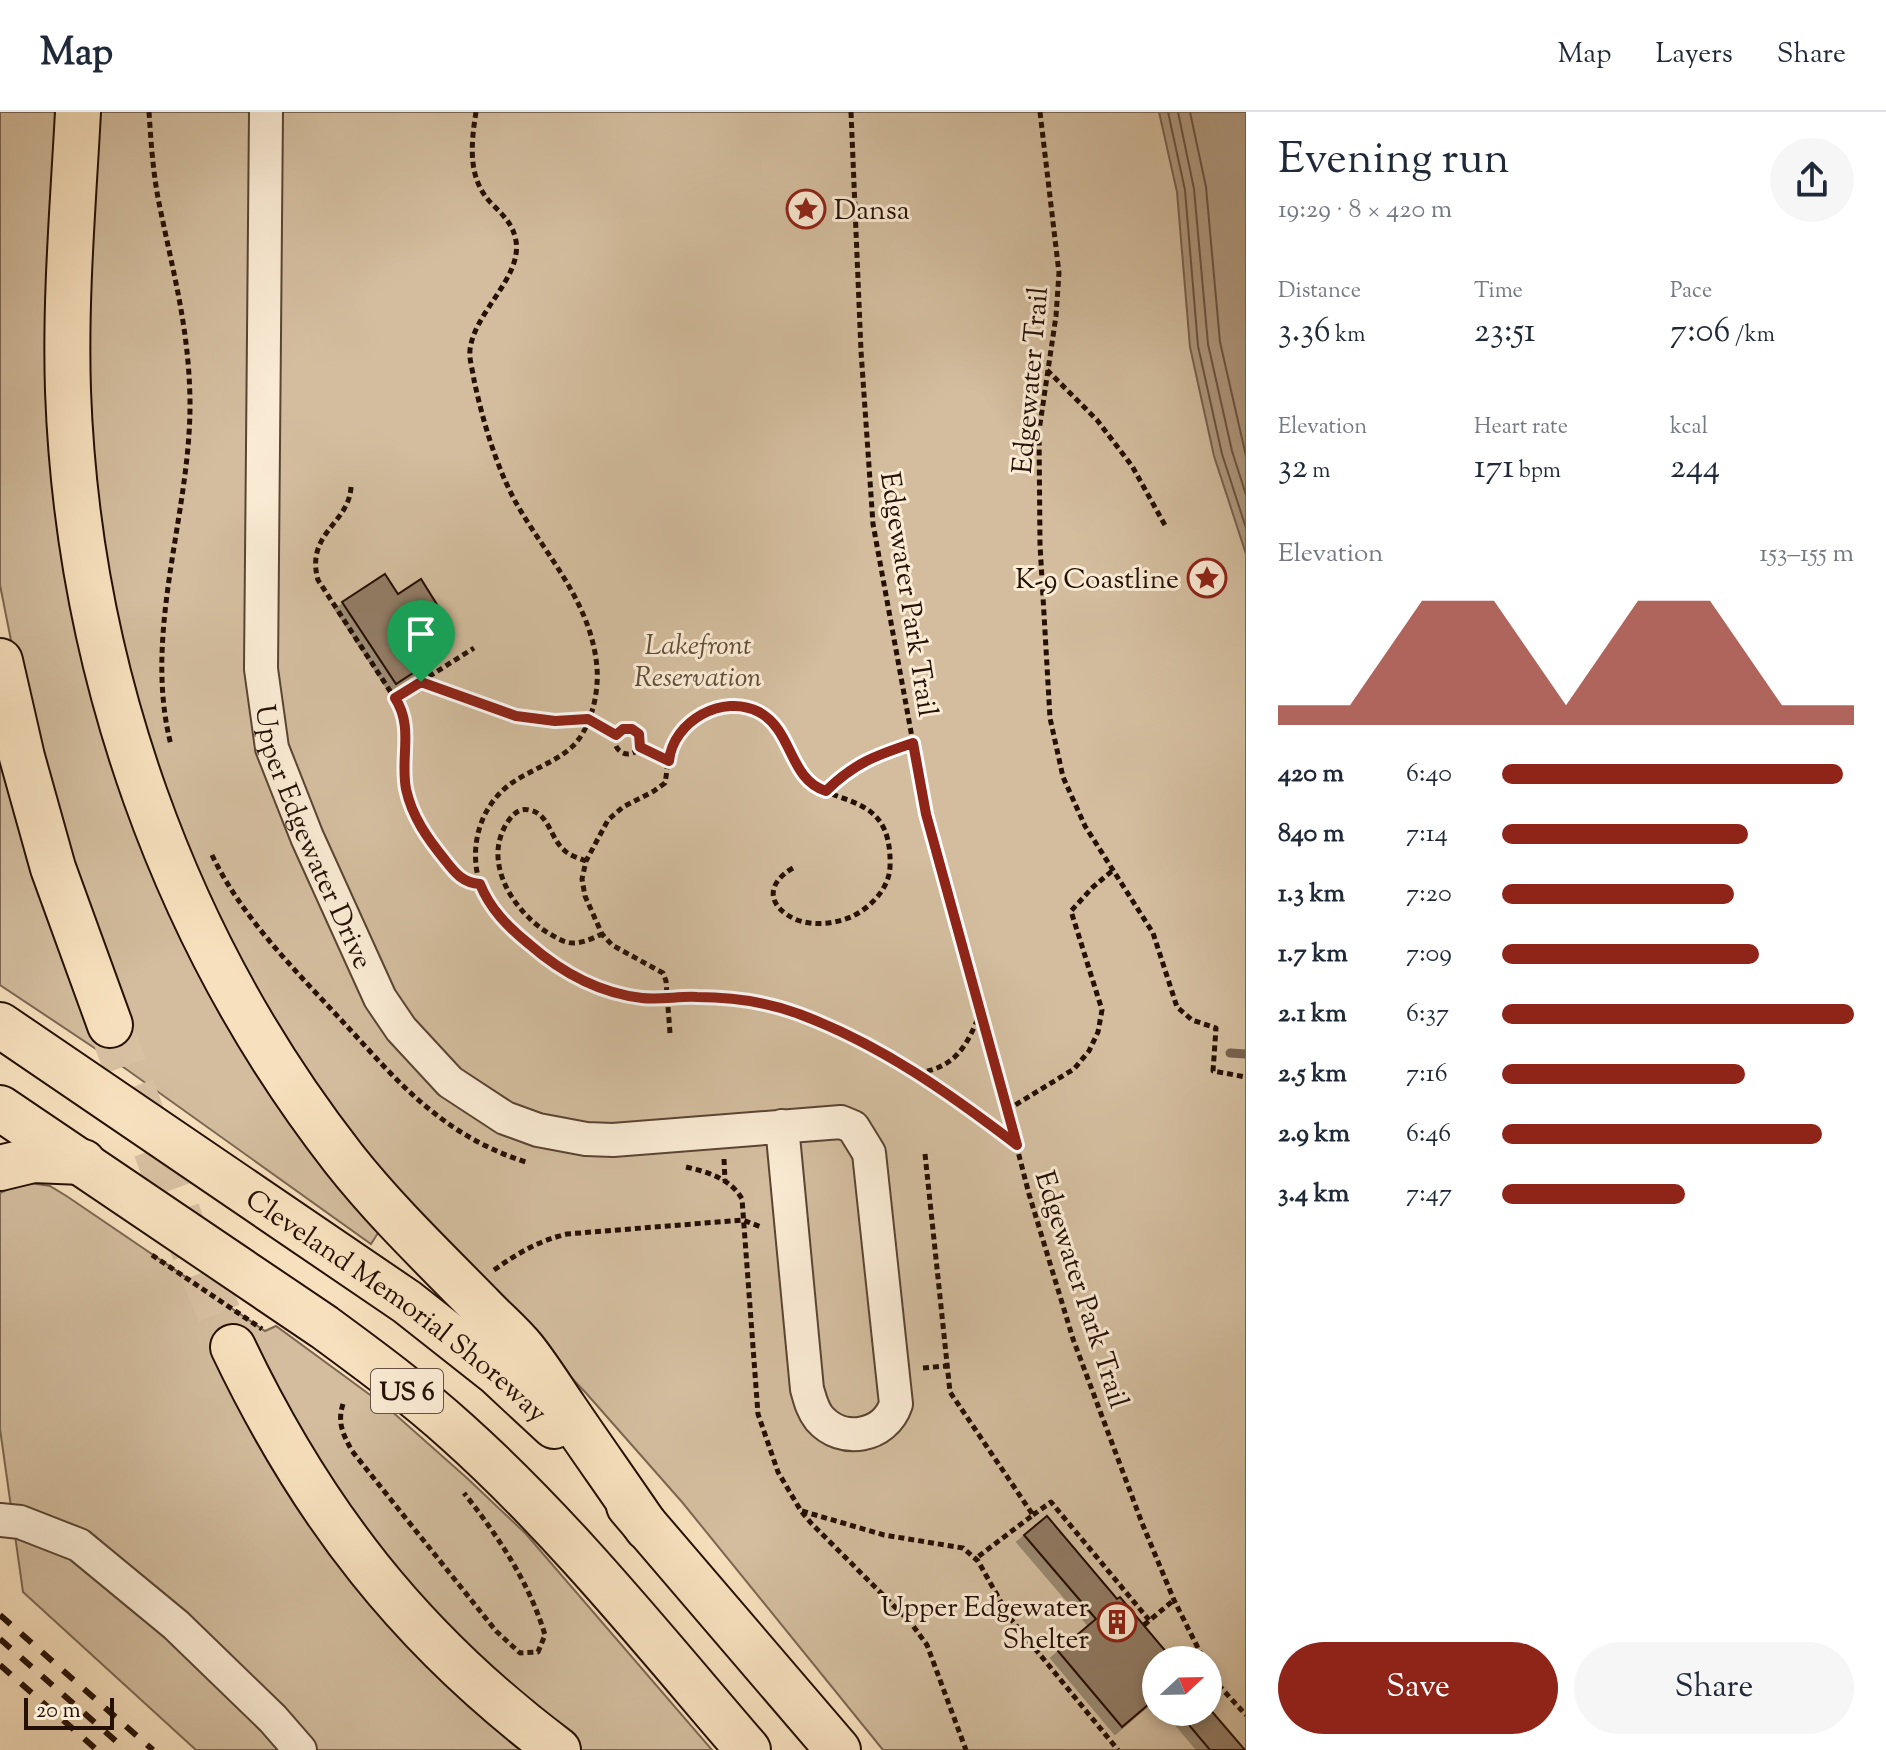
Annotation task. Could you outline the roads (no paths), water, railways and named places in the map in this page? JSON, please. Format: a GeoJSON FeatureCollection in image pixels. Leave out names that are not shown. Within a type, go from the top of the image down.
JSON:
{"type":"FeatureCollection","features":[{"type":"Feature","properties":{"kind":"highway"},"geometry":{"type":"LineString","coordinates":[[78,112],[67,328],[70,431],[77,506],[84,563],[107,675],[159,834],[229,985],[314,1119],[373,1195],[524,1350],[647,1528]]}},
{"type":"Feature","properties":{"kind":"highway"},"geometry":{"type":"LineString","coordinates":[[0,661],[22,757],[53,868],[110,1025]]}},
{"type":"Feature","properties":{"kind":"highway","name":"Cleveland Memorial Shoreway"},"geometry":{"type":"LineString","coordinates":[[0,1025],[361,1268],[497,1373],[612,1486],[838,1750]]}},
{"type":"Feature","properties":{"kind":"highway","name":"US 6"},"geometry":{"type":"LineString","coordinates":[[0,1108],[324,1327],[456,1431],[570,1545],[748,1750]]}},
{"type":"Feature","properties":{"kind":"highway"},"geometry":{"type":"LineString","coordinates":[[0,1168],[33,1160],[83,1162]]}},
{"type":"Feature","properties":{"kind":"highway"},"geometry":{"type":"LineString","coordinates":[[254,1336],[254,1391],[301,1476],[351,1548],[451,1660],[503,1707],[558,1750]]}},
{"type":"Feature","properties":{"kind":"lane","name":"Upper Edgewater Drive"},"geometry":{"type":"LineString","coordinates":[[266,112],[261,669],[272,748],[307,837],[380,998],[409,1038],[450,1082],[505,1118],[538,1130],[586,1139],[613,1140],[782,1126],[841,1122],[853,1127],[869,1153],[896,1404],[886,1423],[858,1435],[842,1433],[820,1418],[811,1405],[807,1389],[782,1126]]}},
{"type":"Feature","properties":{"kind":"lane"},"geometry":{"type":"LineString","coordinates":[[0,1520],[20,1522],[79,1545],[176,1625],[273,1719],[300,1750]]}},
{"type":"Feature","properties":{"kind":"water"},"geometry":{"type":"Polygon","coordinates":[[[1159,112],[1246,112],[1246,554],[1214,456],[1190,347],[1177,192],[1159,112]]]}},
{"type":"Feature","properties":{"kind":"waterway"},"geometry":{"type":"LineString","coordinates":[[1230,1053],[1246,1054]]}},
{"type":"Feature","properties":{"kind":"tunnel"},"geometry":{"type":"LineString","coordinates":[[110,1025],[184,1228],[233,1347]]}},
{"type":"Feature","properties":{"kind":"railway"},"geometry":{"type":"LineString","coordinates":[[0,1615],[153,1750]]}},
{"type":"Feature","properties":{"kind":"railway"},"geometry":{"type":"LineString","coordinates":[[0,1639],[126,1750]]}},
{"type":"Feature","properties":{"kind":"railway"},"geometry":{"type":"LineString","coordinates":[[0,1665],[97,1750]]}},
{"type":"Feature","properties":{"kind":"place","name":"Dansa"},"geometry":{"type":"Point","coordinates":[806,209]}},
{"type":"Feature","properties":{"kind":"place","name":"K-9 Coastline"},"geometry":{"type":"Point","coordinates":[1207,578]}},
{"type":"Feature","properties":{"kind":"place","name":"Upper Edgewater Shelter"},"geometry":{"type":"Point","coordinates":[1117,1622]}},
{"type":"Feature","properties":{"kind":"park label","name":"Lakefront Reservation"},"geometry":{"type":"Point","coordinates":[698,660]}}]}
